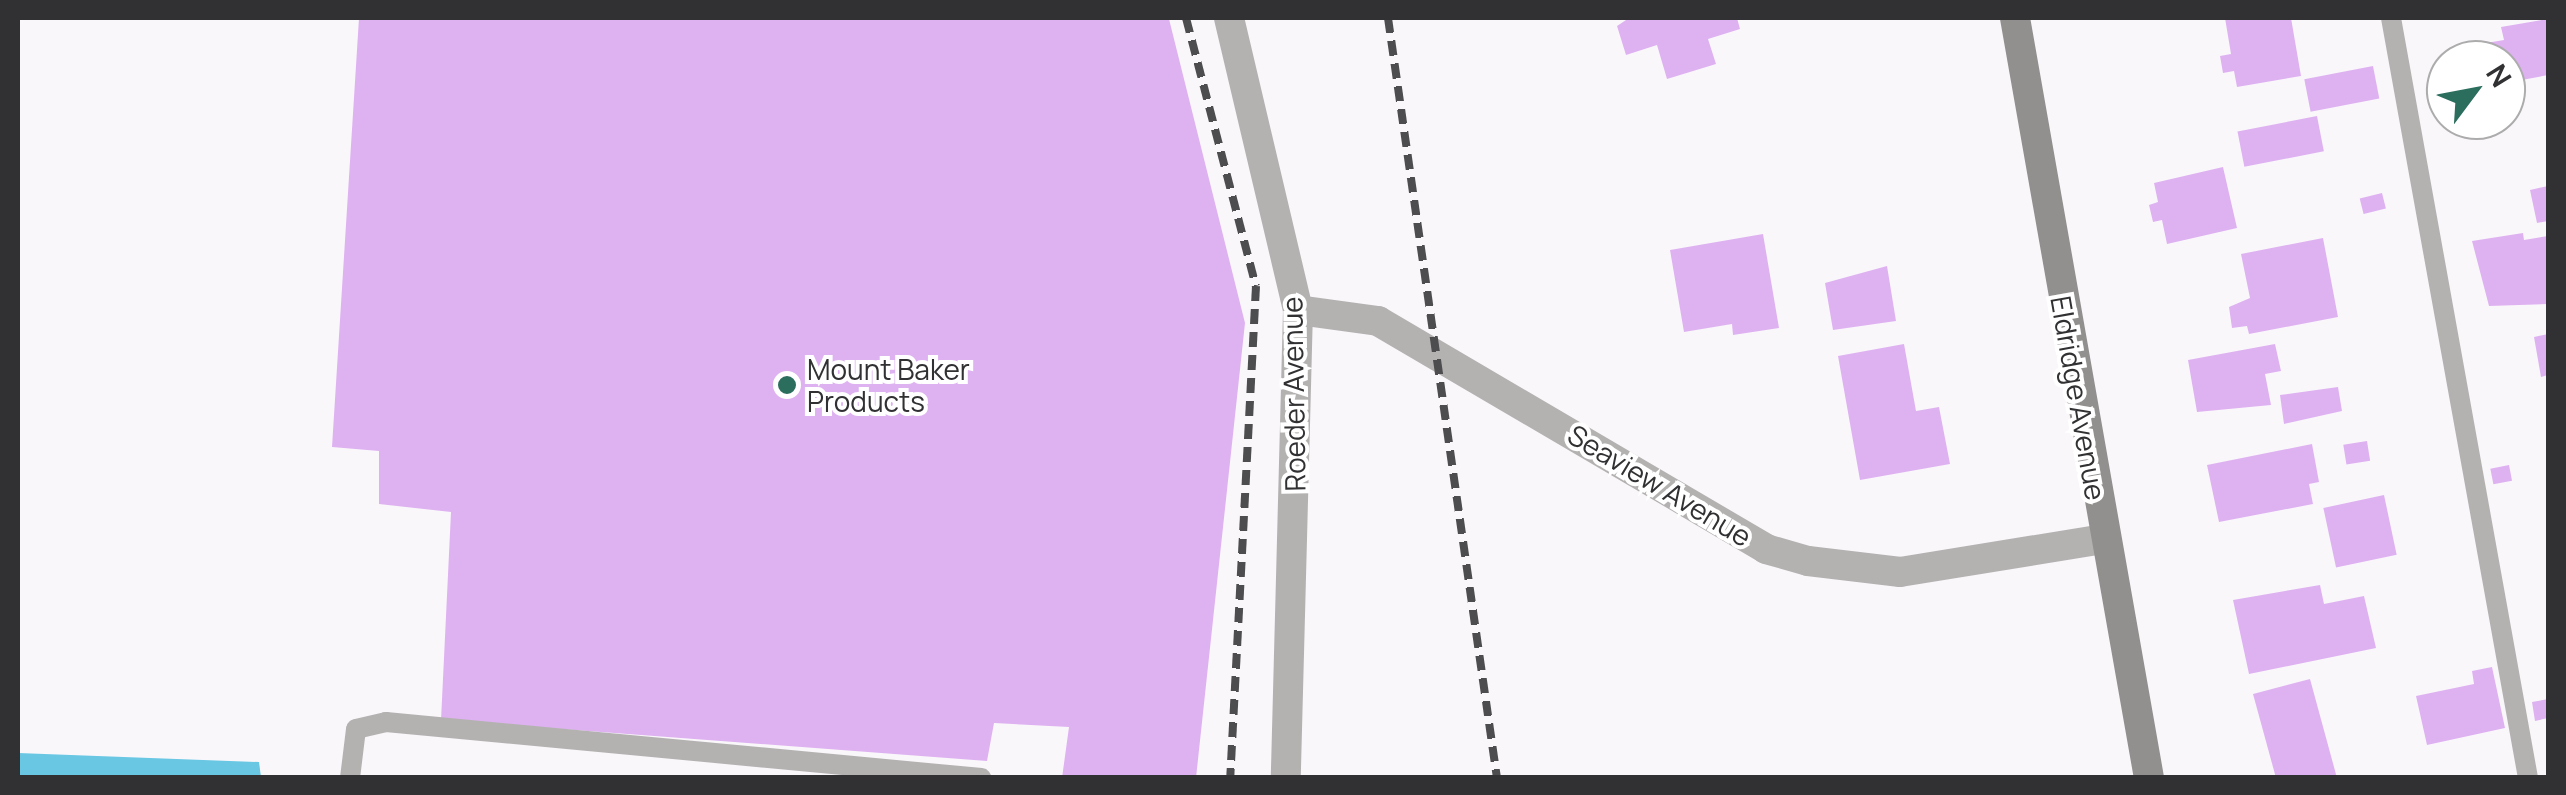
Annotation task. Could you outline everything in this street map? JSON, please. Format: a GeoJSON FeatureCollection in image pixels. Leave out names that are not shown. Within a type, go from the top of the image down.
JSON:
{"type":"FeatureCollection","features":[{"type":"Feature","properties":{"kind":"main road","name":"Eldridge Avenue"},"geometry":{"type":"LineString","coordinates":[[2015,18],[2103,539],[2150,778]]}},
{"type":"Feature","properties":{"kind":"street","name":"Roeder Avenue"},"geometry":{"type":"LineString","coordinates":[[1229,18],[1298,310],[1286,778]]}},
{"type":"Feature","properties":{"kind":"street","name":"Seaview Avenue"},"geometry":{"type":"LineString","coordinates":[[1298,310],[1378,321],[1766,549],[1808,561],[1900,572],[2103,539]]}},
{"type":"Feature","properties":{"kind":"lane"},"geometry":{"type":"LineString","coordinates":[[2391,18],[2528,778]]}},
{"type":"Feature","properties":{"kind":"lane"},"geometry":{"type":"LineString","coordinates":[[350,778],[356,729],[386,722],[879,772],[975,777]]}},
{"type":"Feature","properties":{"kind":"water"},"geometry":{"type":"Polygon","coordinates":[[[18,753],[259,762],[261,777],[18,777],[18,753]]]}},
{"type":"Feature","properties":{"kind":"building","name":"Mount Baker Products"},"geometry":{"type":"Polygon","coordinates":[[[359,18],[1169,19],[1245,323],[1196,778],[1062,778],[1069,727],[994,723],[987,761],[441,720],[451,512],[379,504],[379,451],[332,447],[359,18]]]}},
{"type":"Feature","properties":{"kind":"building"},"geometry":{"type":"Polygon","coordinates":[[[1629,18],[1737,18],[1740,29],[1708,39],[1716,64],[1667,79],[1657,45],[1626,55],[1617,26],[1629,18]]]}},
{"type":"Feature","properties":{"kind":"building"},"geometry":{"type":"Polygon","coordinates":[[[2225,18],[2291,18],[2301,76],[2237,87],[2234,71],[2223,73],[2220,56],[2231,54],[2225,18]]]}},
{"type":"Feature","properties":{"kind":"building"},"geometry":{"type":"Polygon","coordinates":[[[2548,19],[2548,75],[2526,79],[2526,40],[2504,40],[2501,27],[2548,19]]]}},
{"type":"Feature","properties":{"kind":"building"},"geometry":{"type":"Polygon","coordinates":[[[2373,66],[2379,98],[2311,112],[2304,79],[2373,66]]]}},
{"type":"Feature","properties":{"kind":"building"},"geometry":{"type":"Polygon","coordinates":[[[2317,116],[2324,151],[2244,167],[2237,131],[2317,116]]]}},
{"type":"Feature","properties":{"kind":"building"},"geometry":{"type":"Polygon","coordinates":[[[2223,167],[2237,228],[2167,244],[2162,220],[2153,222],[2149,205],[2158,202],[2154,183],[2223,167]]]}},
{"type":"Feature","properties":{"kind":"building"},"geometry":{"type":"Polygon","coordinates":[[[2548,186],[2548,221],[2537,223],[2530,190],[2548,186]]]}},
{"type":"Feature","properties":{"kind":"building"},"geometry":{"type":"Polygon","coordinates":[[[2382,193],[2386,209],[2364,214],[2360,199],[2382,193]]]}},
{"type":"Feature","properties":{"kind":"building"},"geometry":{"type":"Polygon","coordinates":[[[2523,233],[2524,240],[2548,236],[2548,304],[2489,306],[2472,241],[2523,233]]]}},
{"type":"Feature","properties":{"kind":"building"},"geometry":{"type":"Polygon","coordinates":[[[1763,234],[1779,328],[1733,335],[1732,324],[1684,332],[1670,250],[1763,234]]]}},
{"type":"Feature","properties":{"kind":"building"},"geometry":{"type":"Polygon","coordinates":[[[2323,238],[2338,317],[2249,334],[2247,326],[2232,328],[2229,307],[2250,298],[2241,254],[2323,238]]]}},
{"type":"Feature","properties":{"kind":"building"},"geometry":{"type":"Polygon","coordinates":[[[1887,266],[1896,321],[1833,330],[1825,283],[1887,266]]]}},
{"type":"Feature","properties":{"kind":"building"},"geometry":{"type":"Polygon","coordinates":[[[2548,334],[2548,375],[2541,377],[2534,337],[2548,334]]]}},
{"type":"Feature","properties":{"kind":"building"},"geometry":{"type":"Polygon","coordinates":[[[1904,344],[1916,411],[1939,407],[1950,464],[1860,480],[1838,356],[1904,344]]]}},
{"type":"Feature","properties":{"kind":"building"},"geometry":{"type":"Polygon","coordinates":[[[2275,344],[2281,371],[2265,374],[2271,405],[2197,412],[2188,360],[2275,344]]]}},
{"type":"Feature","properties":{"kind":"building"},"geometry":{"type":"Polygon","coordinates":[[[2338,387],[2342,411],[2284,424],[2280,395],[2338,387]]]}},
{"type":"Feature","properties":{"kind":"building"},"geometry":{"type":"Polygon","coordinates":[[[2367,441],[2370,461],[2346,465],[2343,445],[2367,441]]]}},
{"type":"Feature","properties":{"kind":"building"},"geometry":{"type":"Polygon","coordinates":[[[2312,444],[2319,482],[2309,484],[2313,504],[2219,522],[2207,465],[2312,444]]]}},
{"type":"Feature","properties":{"kind":"building"},"geometry":{"type":"Polygon","coordinates":[[[2509,465],[2512,481],[2493,484],[2490,469],[2509,465]]]}},
{"type":"Feature","properties":{"kind":"building"},"geometry":{"type":"Polygon","coordinates":[[[2384,495],[2397,555],[2336,568],[2323,508],[2384,495]]]}},
{"type":"Feature","properties":{"kind":"building"},"geometry":{"type":"Polygon","coordinates":[[[2320,585],[2324,604],[2364,596],[2376,648],[2249,674],[2233,600],[2320,585]]]}},
{"type":"Feature","properties":{"kind":"building"},"geometry":{"type":"Polygon","coordinates":[[[2492,667],[2505,728],[2427,745],[2416,696],[2474,684],[2472,671],[2492,667]]]}},
{"type":"Feature","properties":{"kind":"building"},"geometry":{"type":"Polygon","coordinates":[[[2310,679],[2337,778],[2276,778],[2253,694],[2310,679]]]}},
{"type":"Feature","properties":{"kind":"building"},"geometry":{"type":"Polygon","coordinates":[[[2548,699],[2548,718],[2535,721],[2532,702],[2548,699]]]}},
{"type":"Feature","properties":{"kind":"railway"},"geometry":{"type":"LineString","coordinates":[[1186,18],[1256,286],[1230,778]]}},
{"type":"Feature","properties":{"kind":"railway"},"geometry":{"type":"LineString","coordinates":[[1388,18],[1497,778]]}},
{"type":"Feature","properties":{"kind":"place","name":"Mount Baker Products"},"geometry":{"type":"Point","coordinates":[787,385]}}]}
